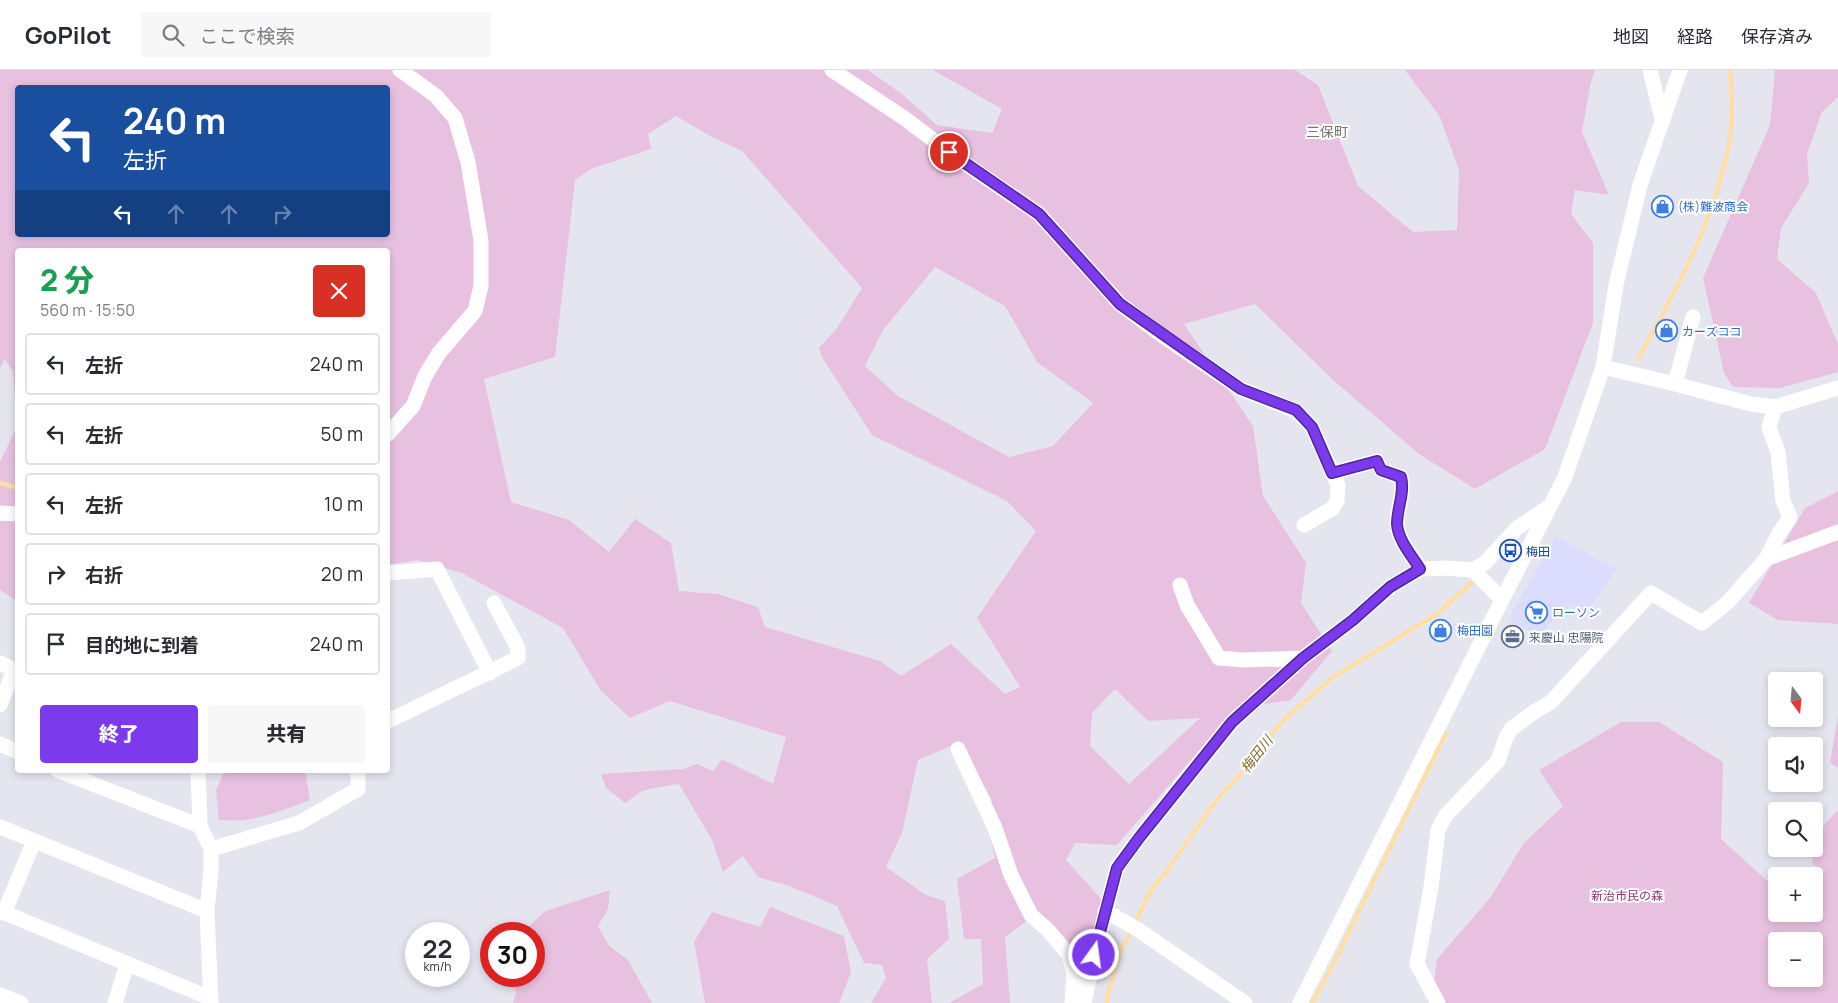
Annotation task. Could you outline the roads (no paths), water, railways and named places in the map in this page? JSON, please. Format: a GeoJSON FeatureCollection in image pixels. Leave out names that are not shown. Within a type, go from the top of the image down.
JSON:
{"type":"FeatureCollection","features":[{"type":"Feature","properties":{"kind":"street"},"geometry":{"type":"LineString","coordinates":[[390,432],[413,406],[425,376],[439,353],[475,311],[481,286],[481,241],[468,162],[455,118],[436,96],[400,70]]}},
{"type":"Feature","properties":{"kind":"street"},"geometry":{"type":"LineString","coordinates":[[832,70],[904,118],[964,163],[1039,214],[1120,304],[1140,319],[1241,389],[1296,410],[1312,427],[1338,485],[1337,501],[1332,508],[1304,526]]}},
{"type":"Feature","properties":{"kind":"street"},"geometry":{"type":"LineString","coordinates":[[1650,70],[1662,119]]}},
{"type":"Feature","properties":{"kind":"street"},"geometry":{"type":"LineString","coordinates":[[1300,1003],[1565,477],[1603,368],[1616,285],[1640,185],[1680,70]]}},
{"type":"Feature","properties":{"kind":"street"},"geometry":{"type":"LineString","coordinates":[[1675,384],[1693,317]]}},
{"type":"Feature","properties":{"kind":"street"},"geometry":{"type":"LineString","coordinates":[[1603,368],[1751,404],[1775,407],[1838,388]]}},
{"type":"Feature","properties":{"kind":"street"},"geometry":{"type":"LineString","coordinates":[[1438,1003],[1417,964],[1431,886],[1438,830],[1446,815],[1498,761],[1511,728],[1551,702],[1651,592],[1702,623],[1727,603],[1766,559],[1790,517],[1783,501],[1778,452],[1769,427],[1775,407]]}},
{"type":"Feature","properties":{"kind":"street"},"geometry":{"type":"LineString","coordinates":[[1332,473],[1377,461],[1381,470],[1401,477],[1403,485],[1397,524],[1400,537],[1420,569]]}},
{"type":"Feature","properties":{"kind":"street"},"geometry":{"type":"LineString","coordinates":[[1473,571],[1485,563],[1517,528],[1551,506]]}},
{"type":"Feature","properties":{"kind":"street"},"geometry":{"type":"LineString","coordinates":[[0,513],[15,514]]}},
{"type":"Feature","properties":{"kind":"street"},"geometry":{"type":"LineString","coordinates":[[1766,559],[1838,532]]}},
{"type":"Feature","properties":{"kind":"street"},"geometry":{"type":"LineString","coordinates":[[1084,1003],[1105,910],[1117,868],[1232,722],[1303,658],[1353,620],[1390,587],[1420,569],[1448,568],[1473,571],[1502,600]]}},
{"type":"Feature","properties":{"kind":"street"},"geometry":{"type":"LineString","coordinates":[[390,573],[437,569],[490,673]]}},
{"type":"Feature","properties":{"kind":"street"},"geometry":{"type":"LineString","coordinates":[[1180,585],[1187,606],[1219,658],[1245,660],[1303,658]]}},
{"type":"Feature","properties":{"kind":"street"},"geometry":{"type":"LineString","coordinates":[[390,720],[518,658],[518,648],[494,603]]}},
{"type":"Feature","properties":{"kind":"street"},"geometry":{"type":"LineString","coordinates":[[0,663],[15,670]]}},
{"type":"Feature","properties":{"kind":"street"},"geometry":{"type":"LineString","coordinates":[[0,705],[15,673]]}},
{"type":"Feature","properties":{"kind":"street"},"geometry":{"type":"LineString","coordinates":[[0,744],[15,751]]}},
{"type":"Feature","properties":{"kind":"street"},"geometry":{"type":"LineString","coordinates":[[958,749],[995,828],[1011,874],[1031,915],[1048,930],[1069,956],[1074,974],[1072,1003]]}},
{"type":"Feature","properties":{"kind":"street"},"geometry":{"type":"LineString","coordinates":[[65,773],[200,826]]}},
{"type":"Feature","properties":{"kind":"street"},"geometry":{"type":"LineString","coordinates":[[34,841],[2,912],[210,1001],[207,911],[212,870],[211,849],[200,826],[198,773]]}},
{"type":"Feature","properties":{"kind":"street"},"geometry":{"type":"LineString","coordinates":[[211,849],[299,823],[358,789],[358,773]]}},
{"type":"Feature","properties":{"kind":"street"},"geometry":{"type":"LineString","coordinates":[[0,827],[207,911]]}},
{"type":"Feature","properties":{"kind":"street"},"geometry":{"type":"LineString","coordinates":[[1105,910],[1122,919],[1245,1003]]}},
{"type":"Feature","properties":{"kind":"street"},"geometry":{"type":"LineString","coordinates":[[115,1003],[127,964]]}},
{"type":"Feature","properties":{"kind":"street"},"geometry":{"type":"LineString","coordinates":[[0,995],[21,1003]]}},
{"type":"Feature","properties":{"kind":"waterway"},"geometry":{"type":"LineString","coordinates":[[1638,359],[1696,247],[1714,200],[1729,146],[1732,108],[1730,70]]}},
{"type":"Feature","properties":{"kind":"waterway"},"geometry":{"type":"LineString","coordinates":[[0,483],[15,487]]}},
{"type":"Feature","properties":{"kind":"waterway","name":"梅田川"},"geometry":{"type":"LineString","coordinates":[[1106,1003],[1118,956],[1153,887],[1169,868],[1215,802],[1256,757],[1273,732],[1286,718],[1333,677],[1437,614],[1478,577]]}},
{"type":"Feature","properties":{"kind":"waterway"},"geometry":{"type":"LineString","coordinates":[[1312,1003],[1333,965],[1446,733]]}},
{"type":"Feature","properties":{"kind":"place","name":"(株)難波商会"},"geometry":{"type":"Point","coordinates":[1662,206]}},
{"type":"Feature","properties":{"kind":"place","name":"カーズココ"},"geometry":{"type":"Point","coordinates":[1666,331]}},
{"type":"Feature","properties":{"kind":"place","name":"梅田"},"geometry":{"type":"Point","coordinates":[1510,551]}},
{"type":"Feature","properties":{"kind":"place","name":"ローソン"},"geometry":{"type":"Point","coordinates":[1536,612]}},
{"type":"Feature","properties":{"kind":"place","name":"梅田園"},"geometry":{"type":"Point","coordinates":[1441,630]}},
{"type":"Feature","properties":{"kind":"place","name":"来慶山 忠陽院"},"geometry":{"type":"Point","coordinates":[1513,637]}},
{"type":"Feature","properties":{"kind":"district","name":"三保町"},"geometry":{"type":"Point","coordinates":[1327,131]}},
{"type":"Feature","properties":{"kind":"park label","name":"新治市民の森"},"geometry":{"type":"Point","coordinates":[1627,895]}}]}
